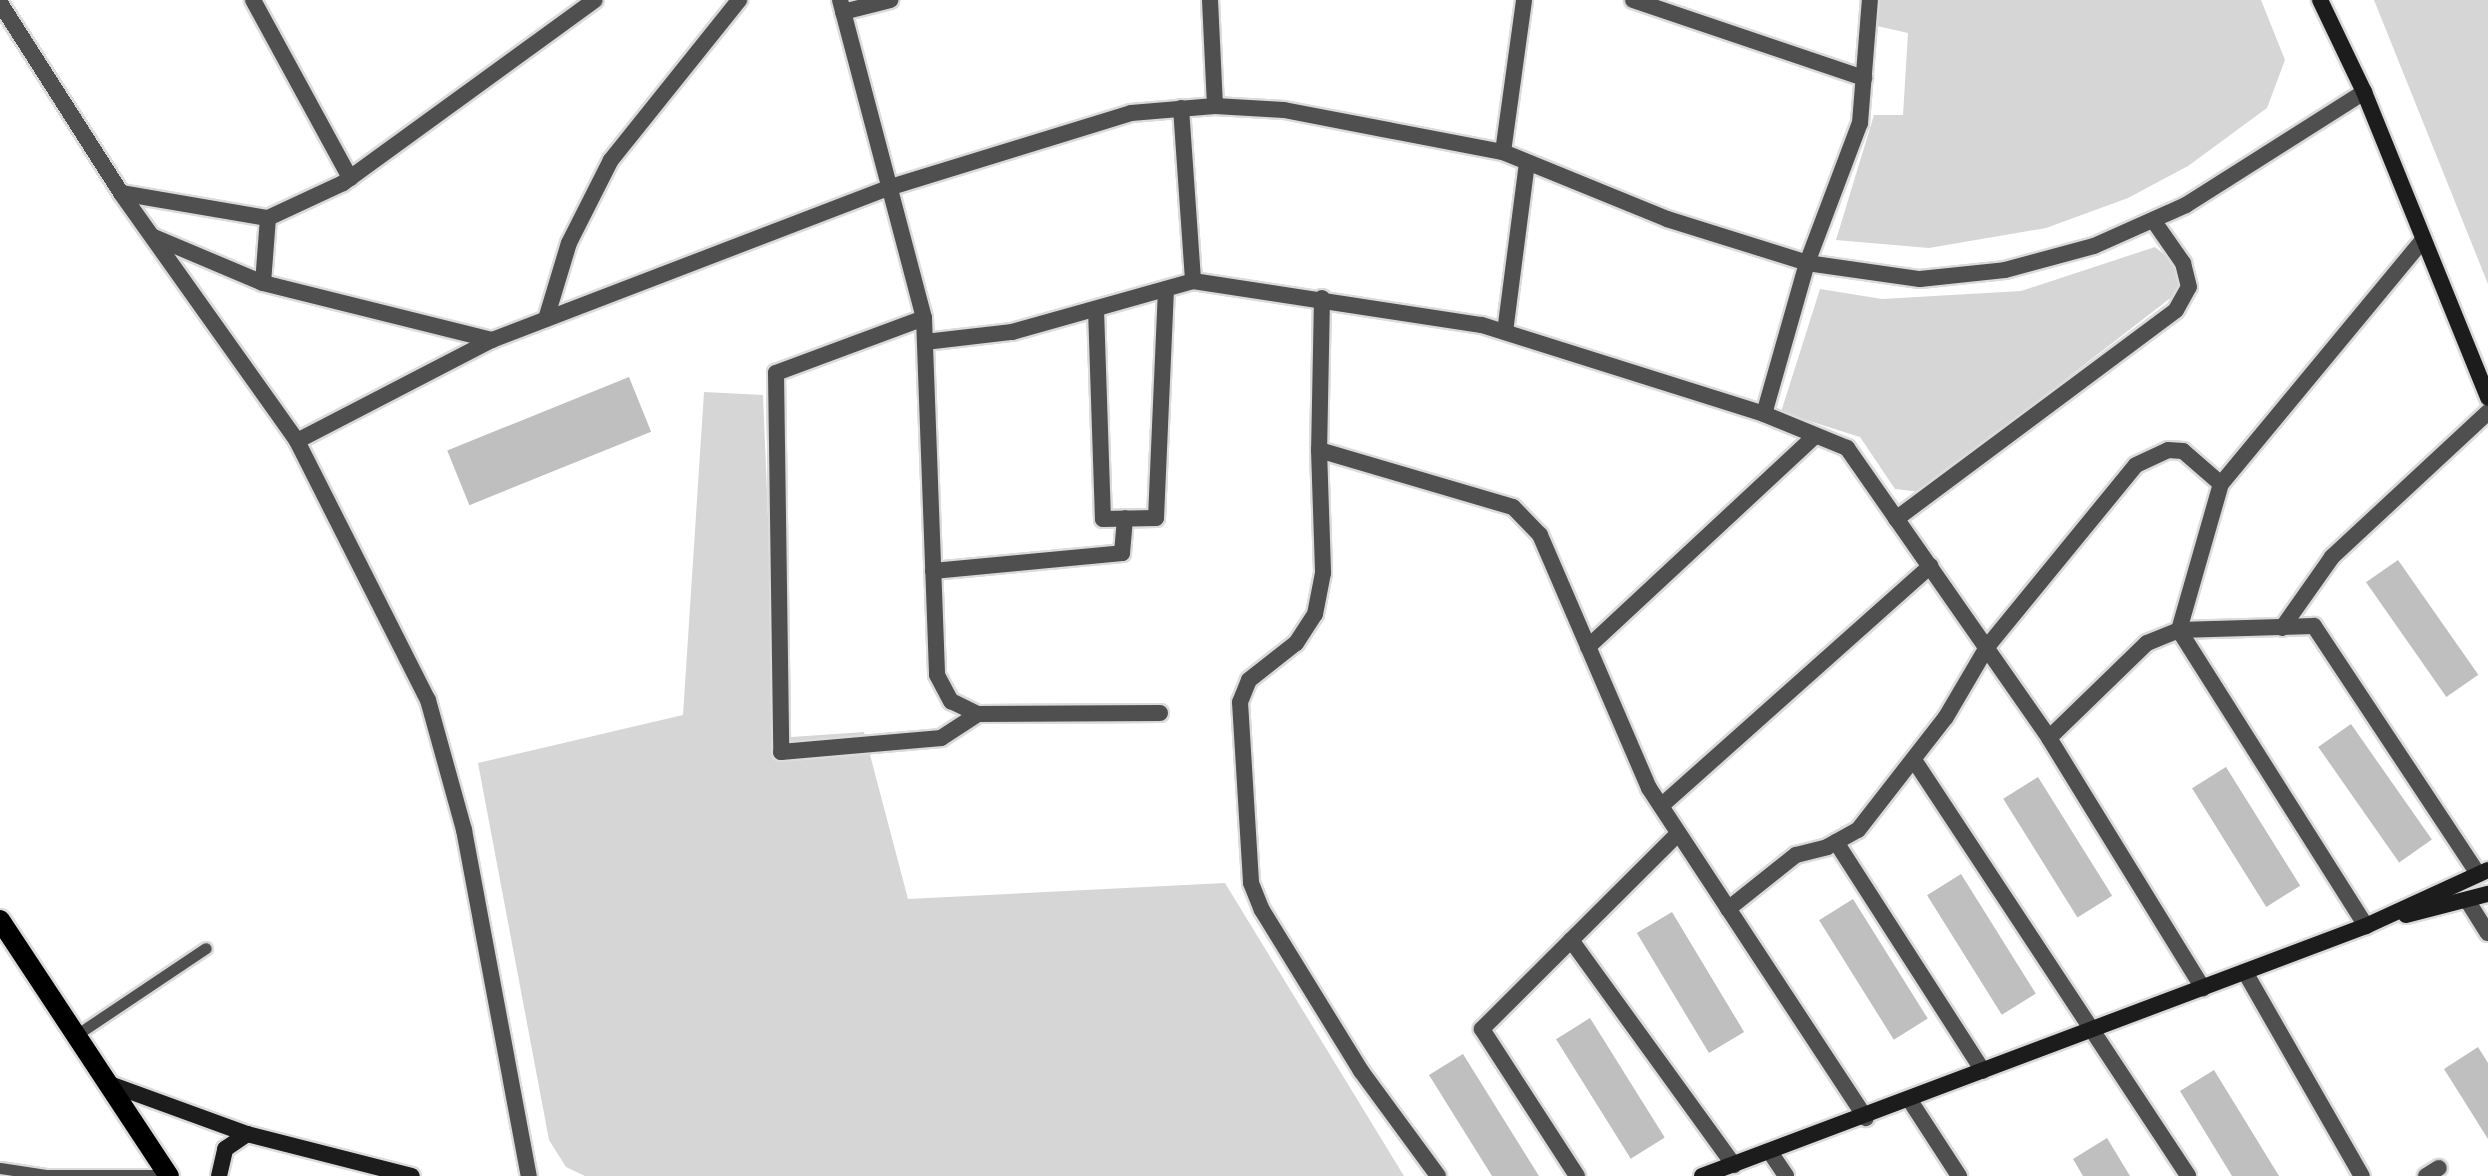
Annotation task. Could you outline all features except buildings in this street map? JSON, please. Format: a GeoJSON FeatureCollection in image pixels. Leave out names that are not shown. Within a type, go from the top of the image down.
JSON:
{"type":"FeatureCollection","features":[{"type":"Feature","properties":{"kind":"main road"},"geometry":{"type":"LineString","coordinates":[[2320,0],[2364,92],[2488,398]]}},
{"type":"Feature","properties":{"kind":"main road"},"geometry":{"type":"LineString","coordinates":[[1702,1176],[1866,1118],[2366,926],[2483,872]]}},
{"type":"Feature","properties":{"kind":"main road"},"geometry":{"type":"LineString","coordinates":[[2366,926],[2488,894]]}},
{"type":"Feature","properties":{"kind":"main road"},"geometry":{"type":"LineString","coordinates":[[0,920],[169,1175]]}},
{"type":"Feature","properties":{"kind":"main road"},"geometry":{"type":"LineString","coordinates":[[107,1083],[247,1134],[412,1176]]}},
{"type":"Feature","properties":{"kind":"main road"},"geometry":{"type":"LineString","coordinates":[[219,1176],[225,1149],[247,1134]]}},
{"type":"Feature","properties":{"kind":"street"},"geometry":{"type":"LineString","coordinates":[[253,0],[350,178]]}},
{"type":"Feature","properties":{"kind":"street"},"geometry":{"type":"LineString","coordinates":[[121,193],[268,218],[350,178],[595,0]]}},
{"type":"Feature","properties":{"kind":"street"},"geometry":{"type":"LineString","coordinates":[[546,319],[569,243],[611,160],[739,0]]}},
{"type":"Feature","properties":{"kind":"street"},"geometry":{"type":"LineString","coordinates":[[890,0],[842,6],[924,318],[937,675],[951,701],[978,714],[1160,713]]}},
{"type":"Feature","properties":{"kind":"street"},"geometry":{"type":"LineString","coordinates":[[1210,0],[1215,106]]}},
{"type":"Feature","properties":{"kind":"street"},"geometry":{"type":"LineString","coordinates":[[1503,152],[1524,0]]}},
{"type":"Feature","properties":{"kind":"street"},"geometry":{"type":"LineString","coordinates":[[1764,414],[1807,263],[1860,123],[1870,0]]}},
{"type":"Feature","properties":{"kind":"street"},"geometry":{"type":"LineString","coordinates":[[1637,1],[1864,78]]}},
{"type":"Feature","properties":{"kind":"street"},"geometry":{"type":"LineString","coordinates":[[0,3],[121,193],[297,441],[428,700],[464,830],[529,1176]]}},
{"type":"Feature","properties":{"kind":"street"},"geometry":{"type":"LineString","coordinates":[[297,441],[492,340],[891,187],[1131,113],[1215,106],[1284,110],[1503,152],[1667,219],[1807,263],[1920,279],[2005,270],[2094,246],[2186,205],[2364,92]]}},
{"type":"Feature","properties":{"kind":"street"},"geometry":{"type":"LineString","coordinates":[[1181,108],[1193,281]]}},
{"type":"Feature","properties":{"kind":"street"},"geometry":{"type":"LineString","coordinates":[[1505,332],[1527,163]]}},
{"type":"Feature","properties":{"kind":"street"},"geometry":{"type":"LineString","coordinates":[[263,283],[268,218]]}},
{"type":"Feature","properties":{"kind":"street"},"geometry":{"type":"LineString","coordinates":[[1896,519],[2176,310],[2189,287],[2186,275],[2153,220]]}},
{"type":"Feature","properties":{"kind":"street"},"geometry":{"type":"LineString","coordinates":[[153,237],[263,283],[492,340]]}},
{"type":"Feature","properties":{"kind":"street"},"geometry":{"type":"LineString","coordinates":[[2366,926],[2179,630],[2221,484],[2423,240]]}},
{"type":"Feature","properties":{"kind":"street"},"geometry":{"type":"LineString","coordinates":[[925,342],[1012,332],[1193,281],[1322,298],[1505,332],[1764,414],[1847,448],[2049,738],[2203,988]]}},
{"type":"Feature","properties":{"kind":"street"},"geometry":{"type":"LineString","coordinates":[[1096,309],[1103,519],[1156,518],[1166,289]]}},
{"type":"Feature","properties":{"kind":"street"},"geometry":{"type":"LineString","coordinates":[[1322,298],[1319,450],[1323,573],[1315,614],[1296,643],[1249,680],[1240,702],[1251,883],[1262,910],[1361,1071],[1438,1176]]}},
{"type":"Feature","properties":{"kind":"street"},"geometry":{"type":"LineString","coordinates":[[924,318],[776,373],[781,752],[941,738],[978,714]]}},
{"type":"Feature","properties":{"kind":"street"},"geometry":{"type":"LineString","coordinates":[[2282,628],[2332,557],[2488,412]]}},
{"type":"Feature","properties":{"kind":"street"},"geometry":{"type":"LineString","coordinates":[[1588,647],[1815,436]]}},
{"type":"Feature","properties":{"kind":"street"},"geometry":{"type":"LineString","coordinates":[[1319,450],[1513,507],[1540,535],[1661,806],[1866,1118]]}},
{"type":"Feature","properties":{"kind":"street"},"geometry":{"type":"LineString","coordinates":[[1728,909],[1796,855],[1836,842],[1858,830],[1914,760],[1987,647],[2136,465],[2168,450],[2183,451],[2221,484]]}},
{"type":"Feature","properties":{"kind":"street"},"geometry":{"type":"LineString","coordinates":[[933,571],[1122,553],[1125,518]]}},
{"type":"Feature","properties":{"kind":"street"},"geometry":{"type":"LineString","coordinates":[[1661,806],[1930,566]]}},
{"type":"Feature","properties":{"kind":"street"},"geometry":{"type":"LineString","coordinates":[[2049,738],[2120,664],[2147,643],[2179,630],[2314,626],[2483,872]]}},
{"type":"Feature","properties":{"kind":"street"},"geometry":{"type":"LineString","coordinates":[[1914,760],[2095,1028],[2188,1176]]}},
{"type":"Feature","properties":{"kind":"street"},"geometry":{"type":"LineString","coordinates":[[1577,1176],[1482,1029],[1678,834]]}},
{"type":"Feature","properties":{"kind":"street"},"geometry":{"type":"LineString","coordinates":[[1836,842],[1983,1071]]}},
{"type":"Feature","properties":{"kind":"street"},"geometry":{"type":"LineString","coordinates":[[2467,900],[2488,933]]}},
{"type":"Feature","properties":{"kind":"street"},"geometry":{"type":"LineString","coordinates":[[1571,940],[1734,1165]]}},
{"type":"Feature","properties":{"kind":"street"},"geometry":{"type":"LineString","coordinates":[[2245,972],[2362,1176]]}},
{"type":"Feature","properties":{"kind":"street"},"geometry":{"type":"LineString","coordinates":[[1909,1099],[1959,1176]]}},
{"type":"Feature","properties":{"kind":"street"},"geometry":{"type":"LineString","coordinates":[[1770,1152],[1786,1176]]}},
{"type":"Feature","properties":{"kind":"lane"},"geometry":{"type":"LineString","coordinates":[[76,1035],[206,948]]}},
{"type":"Feature","properties":{"kind":"lane"},"geometry":{"type":"LineString","coordinates":[[0,1168],[47,1175],[169,1175]]}},
{"type":"Feature","properties":{"kind":"shaded area"},"geometry":{"type":"Polygon","coordinates":[[[1878,0],[2261,0],[2285,60],[2267,108],[2188,166],[2128,198],[2046,228],[1929,248],[1836,240],[1874,115],[1903,115],[1908,33],[1877,26],[1878,0]]]}},
{"type":"Feature","properties":{"kind":"shaded area"},"geometry":{"type":"Polygon","coordinates":[[[2374,0],[2488,0],[2488,284],[2374,0]]]}},
{"type":"Feature","properties":{"kind":"shaded area"},"geometry":{"type":"Polygon","coordinates":[[[2155,247],[2183,269],[2182,289],[1920,492],[1895,489],[1860,437],[1781,412],[1820,289],[1882,299],[2021,291],[2155,247]]]}},
{"type":"Feature","properties":{"kind":"shaded area"},"geometry":{"type":"Polygon","coordinates":[[[704,392],[763,395],[777,738],[864,732],[908,899],[1225,883],[1404,1176],[585,1176],[566,1167],[549,1140],[478,763],[683,715],[704,392]]]}}]}
